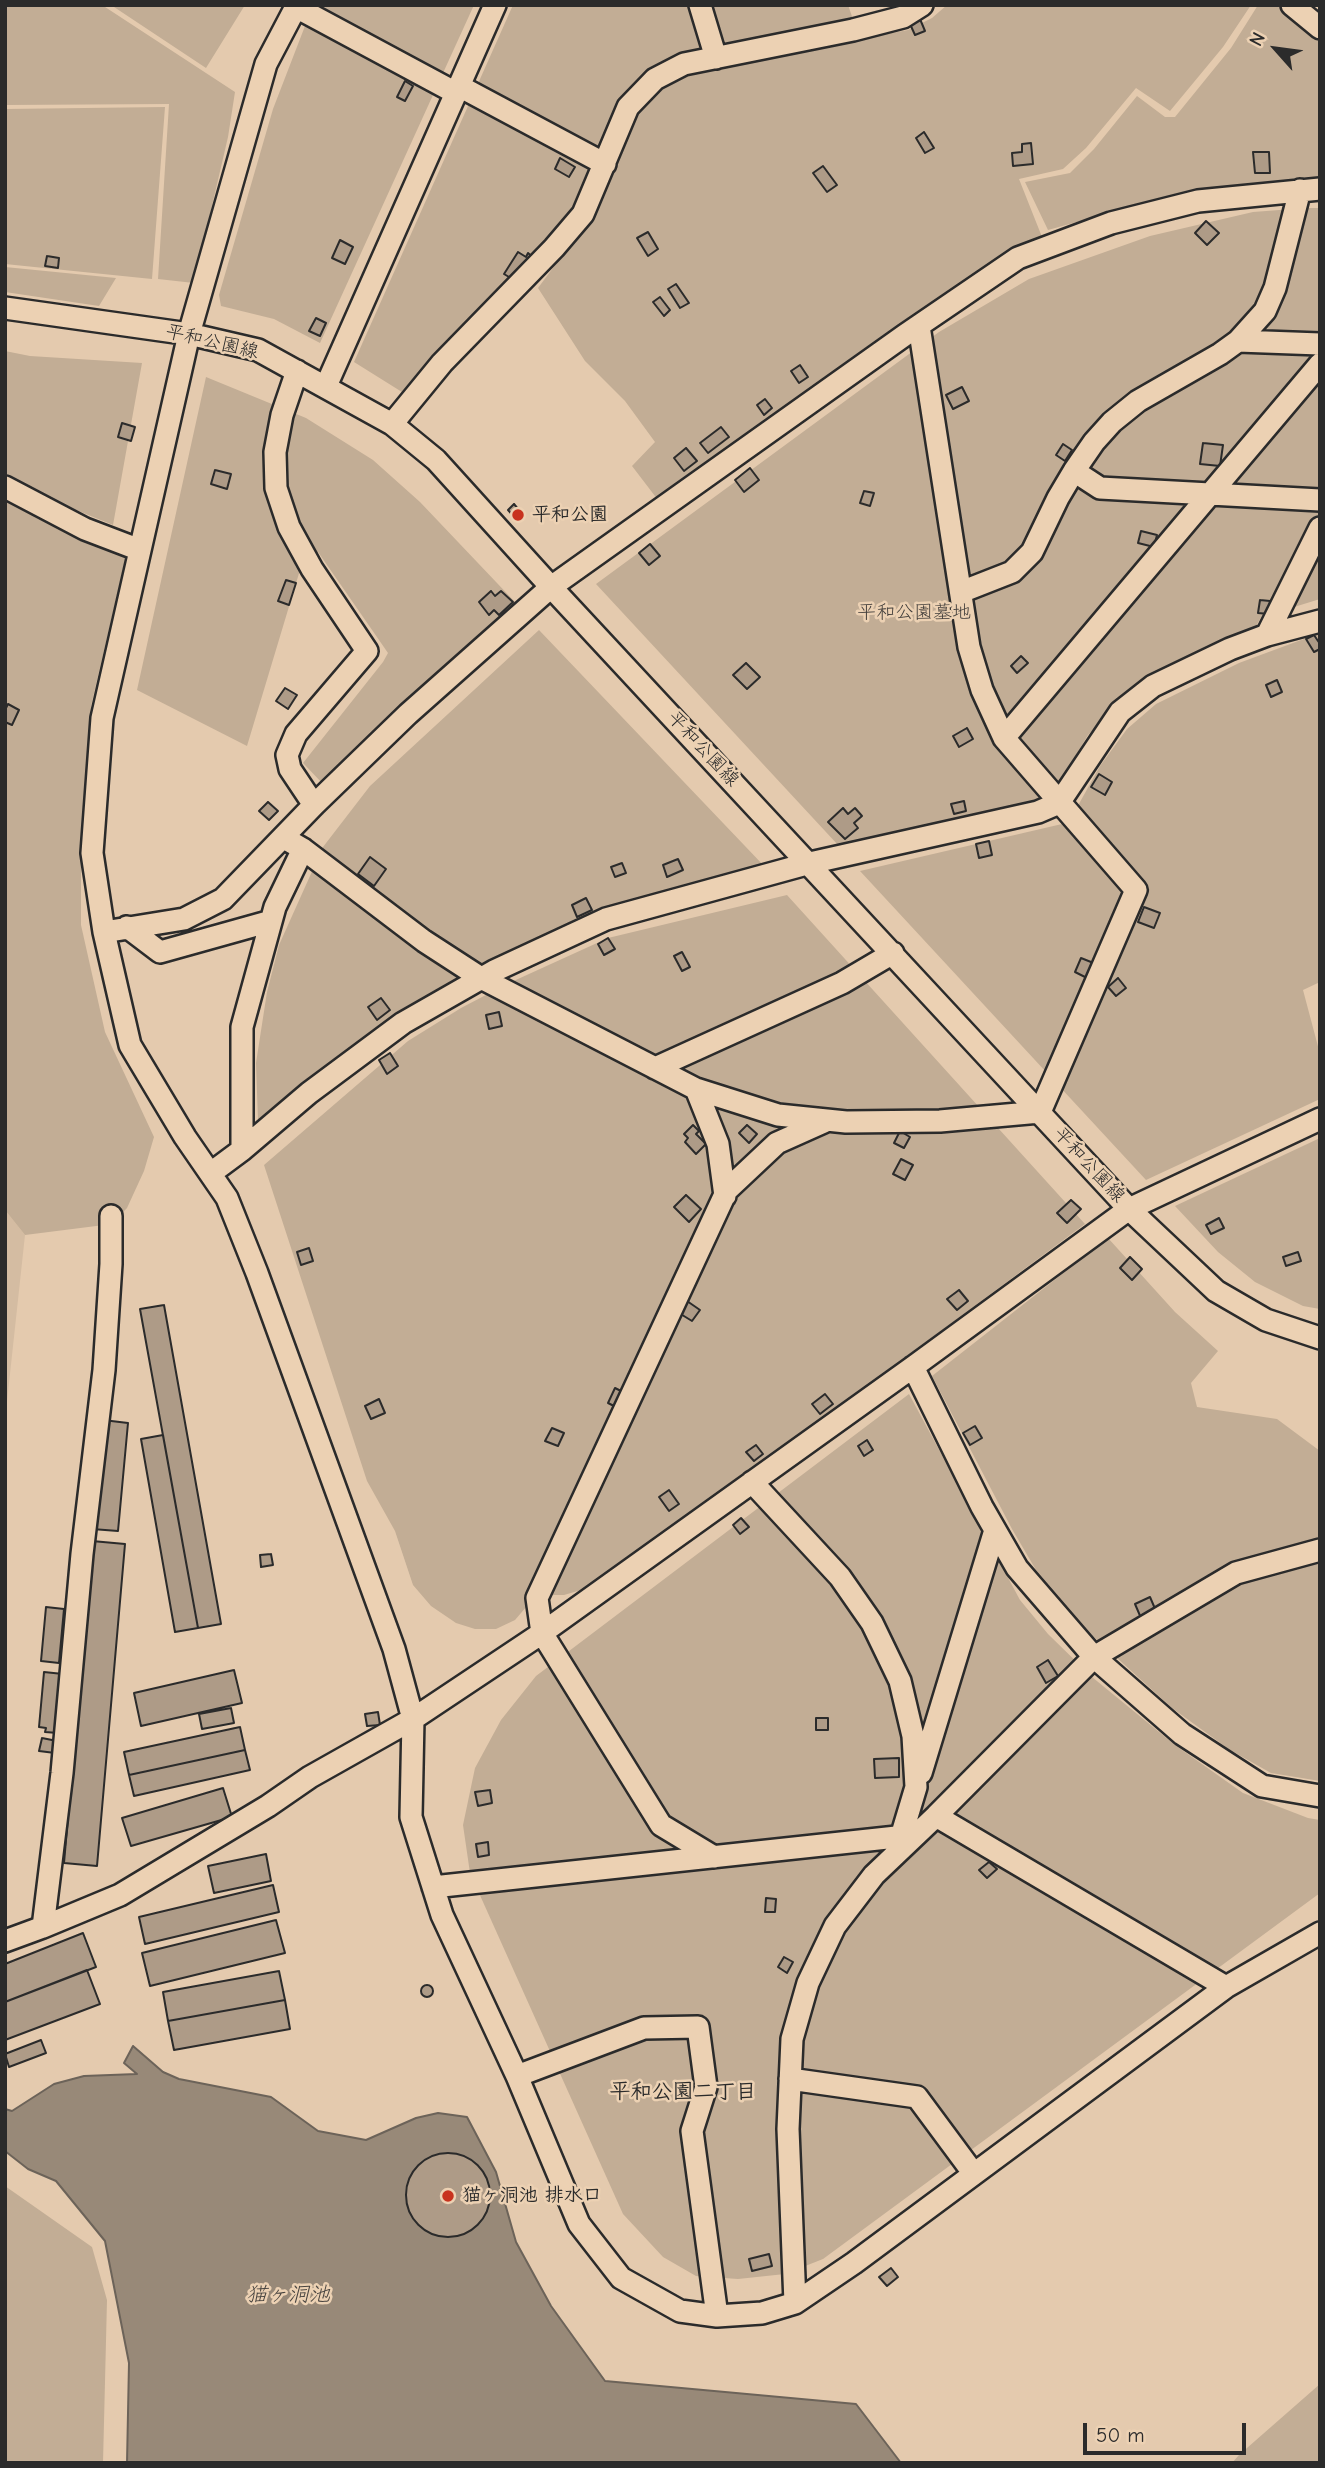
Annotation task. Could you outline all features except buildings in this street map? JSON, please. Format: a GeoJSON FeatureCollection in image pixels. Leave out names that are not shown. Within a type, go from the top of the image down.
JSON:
{"type":"FeatureCollection","features":[{"type":"Feature","properties":{"kind":"street"},"geometry":{"type":"LineString","coordinates":[[326,386],[495,5]]}},
{"type":"Feature","properties":{"kind":"street"},"geometry":{"type":"LineString","coordinates":[[700,5],[716,58]]}},
{"type":"Feature","properties":{"kind":"street"},"geometry":{"type":"LineString","coordinates":[[392,424],[442,363],[583,214],[628,107],[655,79],[684,64],[891,20],[903,17],[922,5]]}},
{"type":"Feature","properties":{"kind":"street"},"geometry":{"type":"LineString","coordinates":[[1292,5],[1320,28]]}},
{"type":"Feature","properties":{"kind":"street"},"geometry":{"type":"LineString","coordinates":[[605,164],[296,6],[266,64],[189,334],[102,718],[92,853],[104,932],[130,1045],[185,1137],[227,1198],[394,1649],[413,1718],[411,1817],[442,1915],[517,2076],[579,2224],[621,2278],[680,2311],[717,2316],[762,2313],[795,2303],[1226,1987],[1320,1933]]}},
{"type":"Feature","properties":{"kind":"street"},"geometry":{"type":"LineString","coordinates":[[104,932],[184,919],[223,899],[314,805],[408,714],[551,587],[1018,258],[1111,223],[1198,201],[1310,190],[1265,312],[1238,341],[1123,412],[1094,442],[1074,471],[1032,552],[1012,572],[961,592]]}},
{"type":"Feature","properties":{"kind":"street","name":"平和公園線"},"geometry":{"type":"LineString","coordinates":[[5,308],[189,334],[258,350],[392,424],[436,460],[1129,1209],[1216,1291],[1266,1320],[1320,1338]]}},
{"type":"Feature","properties":{"kind":"street"},"geometry":{"type":"LineString","coordinates":[[284,838],[303,849],[424,941],[481,978],[696,1089],[778,1115],[829,1120],[940,1121],[1040,1112],[1136,890],[1004,738],[982,690],[972,657],[919,326]]}},
{"type":"Feature","properties":{"kind":"street"},"geometry":{"type":"LineString","coordinates":[[1238,341],[1320,344]]}},
{"type":"Feature","properties":{"kind":"street"},"geometry":{"type":"LineString","coordinates":[[1004,738],[1320,364]]}},
{"type":"Feature","properties":{"kind":"street"},"geometry":{"type":"LineString","coordinates":[[297,371],[282,415],[277,440],[276,488],[289,527],[312,569],[367,651],[296,734],[286,755],[290,769],[314,805]]}},
{"type":"Feature","properties":{"kind":"street"},"geometry":{"type":"LineString","coordinates":[[1074,471],[1100,488],[1320,499]]}},
{"type":"Feature","properties":{"kind":"street"},"geometry":{"type":"LineString","coordinates":[[5,487],[85,529],[140,550]]}},
{"type":"Feature","properties":{"kind":"street"},"geometry":{"type":"LineString","coordinates":[[1267,635],[1320,528]]}},
{"type":"Feature","properties":{"kind":"street"},"geometry":{"type":"LineString","coordinates":[[211,1173],[309,1093],[403,1023],[481,978],[606,919],[810,863],[1038,812],[1059,803],[1119,712],[1153,686],[1230,649],[1267,635],[1320,621]]}},
{"type":"Feature","properties":{"kind":"street"},"geometry":{"type":"LineString","coordinates":[[242,1150],[242,1027],[275,907],[303,849]]}},
{"type":"Feature","properties":{"kind":"street"},"geometry":{"type":"LineString","coordinates":[[127,928],[160,952],[271,921]]}},
{"type":"Feature","properties":{"kind":"street"},"geometry":{"type":"LineString","coordinates":[[655,1068],[842,983],[893,953]]}},
{"type":"Feature","properties":{"kind":"street"},"geometry":{"type":"LineString","coordinates":[[696,1089],[718,1144],[725,1196]]}},
{"type":"Feature","properties":{"kind":"street"},"geometry":{"type":"LineString","coordinates":[[5,1941],[112,1898],[268,1806],[310,1777],[413,1718],[542,1633],[1129,1209],[1320,1119]]}},
{"type":"Feature","properties":{"kind":"street"},"geometry":{"type":"LineString","coordinates":[[714,1857],[661,1825],[542,1633],[537,1598],[727,1190],[777,1143],[829,1120]]}},
{"type":"Feature","properties":{"kind":"street"},"geometry":{"type":"LineString","coordinates":[[43,1927],[62,1773],[82,1554],[104,1370],[111,1264],[111,1216]]}},
{"type":"Feature","properties":{"kind":"street"},"geometry":{"type":"LineString","coordinates":[[913,1367],[995,1530],[1017,1567],[1094,1657],[1182,1734],[1262,1786],[1320,1796]]}},
{"type":"Feature","properties":{"kind":"street"},"geometry":{"type":"LineString","coordinates":[[752,1482],[839,1577],[872,1623],[900,1681],[913,1736],[916,1787]]}},
{"type":"Feature","properties":{"kind":"street"},"geometry":{"type":"LineString","coordinates":[[908,1836],[916,1787],[995,1530]]}},
{"type":"Feature","properties":{"kind":"street"},"geometry":{"type":"LineString","coordinates":[[795,2303],[788,2129],[792,2039],[807,1983],[835,1926],[908,1836],[936,1816],[1094,1657],[1236,1573],[1320,1550]]}},
{"type":"Feature","properties":{"kind":"street"},"geometry":{"type":"LineString","coordinates":[[936,1816],[1226,1987]]}},
{"type":"Feature","properties":{"kind":"street"},"geometry":{"type":"LineString","coordinates":[[433,1887],[908,1836]]}},
{"type":"Feature","properties":{"kind":"street"},"geometry":{"type":"LineString","coordinates":[[517,2076],[644,2028],[698,2026],[706,2087],[692,2131],[717,2316]]}},
{"type":"Feature","properties":{"kind":"street"},"geometry":{"type":"LineString","coordinates":[[790,2079],[917,2097],[974,2174]]}},
{"type":"Feature","properties":{"kind":"shaded area"},"geometry":{"type":"Polygon","coordinates":[[[5,1210],[25,1235],[5,1420],[5,1210]]]}},
{"type":"Feature","properties":{"kind":"green space"},"geometry":{"type":"Polygon","coordinates":[[[5,5],[102,5],[235,92],[228,137],[194,283],[158,279],[169,104],[5,105],[5,5]]]}},
{"type":"Feature","properties":{"kind":"green space"},"geometry":{"type":"Polygon","coordinates":[[[111,5],[245,5],[206,68],[111,5]]]}},
{"type":"Feature","properties":{"kind":"green space"},"geometry":{"type":"Polygon","coordinates":[[[318,5],[474,5],[320,343],[274,319],[221,306],[219,295],[273,109],[305,26],[318,5]]]}},
{"type":"Feature","properties":{"kind":"green space"},"geometry":{"type":"Polygon","coordinates":[[[513,5],[848,5],[855,25],[664,65],[561,236],[402,392],[354,362],[513,5]]]}},
{"type":"Feature","properties":{"kind":"green space"},"geometry":{"type":"Polygon","coordinates":[[[947,5],[1251,5],[1223,47],[1170,111],[1136,88],[1086,148],[1063,169],[1019,179],[1042,237],[978,271],[658,500],[632,466],[655,442],[625,401],[585,361],[538,288],[579,233],[625,131],[641,107],[664,86],[691,71],[908,30],[932,18],[947,5]]]}},
{"type":"Feature","properties":{"kind":"green space"},"geometry":{"type":"Polygon","coordinates":[[[1258,5],[1276,5],[1320,37],[1320,181],[1195,193],[1152,201],[1048,230],[1025,182],[1070,173],[1094,149],[1137,96],[1165,117],[1175,117],[1231,48],[1258,5]]]}},
{"type":"Feature","properties":{"kind":"green space"},"geometry":{"type":"Polygon","coordinates":[[[165,107],[152,279],[5,264],[5,109],[165,107]]]}},
{"type":"Feature","properties":{"kind":"green space","name":"平和公園墓地"},"geometry":{"type":"Polygon","coordinates":[[[1320,208],[1320,512],[1255,628],[1160,671],[1118,704],[1088,735],[1058,785],[1036,804],[838,845],[596,584],[939,332],[1029,279],[1150,236],[1253,212],[1320,208]]]}},
{"type":"Feature","properties":{"kind":"green space"},"geometry":{"type":"Polygon","coordinates":[[[5,267],[116,278],[99,306],[5,292],[5,267]]]}},
{"type":"Feature","properties":{"kind":"green space"},"geometry":{"type":"Polygon","coordinates":[[[5,351],[30,356],[142,363],[113,525],[29,491],[5,478],[5,351]]]}},
{"type":"Feature","properties":{"kind":"green space"},"geometry":{"type":"Polygon","coordinates":[[[206,377],[306,418],[373,460],[420,502],[516,603],[402,704],[323,784],[303,763],[388,653],[318,552],[300,570],[247,746],[137,690],[206,377]]]}},
{"type":"Feature","properties":{"kind":"green space"},"geometry":{"type":"Polygon","coordinates":[[[5,499],[86,542],[126,556],[91,706],[81,847],[81,925],[105,1032],[154,1137],[144,1171],[127,1208],[112,1224],[25,1235],[5,1210],[5,499]]]}},
{"type":"Feature","properties":{"kind":"green space"},"geometry":{"type":"Polygon","coordinates":[[[1320,534],[1320,599],[1278,612],[1320,534]]]}},
{"type":"Feature","properties":{"kind":"green space"},"geometry":{"type":"Polygon","coordinates":[[[539,630],[765,867],[494,960],[270,1118],[258,1121],[256,1063],[267,992],[279,945],[323,847],[370,786],[539,630]]]}},
{"type":"Feature","properties":{"kind":"green space"},"geometry":{"type":"Polygon","coordinates":[[[1320,633],[1320,982],[1303,990],[1320,1054],[1320,1099],[1146,1180],[860,871],[1062,824],[1075,811],[1100,766],[1127,729],[1156,704],[1239,663],[1320,633]]]}},
{"type":"Feature","properties":{"kind":"green space"},"geometry":{"type":"Polygon","coordinates":[[[787,895],[1085,1224],[598,1585],[564,1595],[551,1595],[527,1606],[515,1620],[496,1629],[475,1629],[456,1623],[431,1606],[413,1585],[395,1531],[367,1481],[264,1165],[408,1041],[461,1008],[507,984],[608,938],[787,895]]]}},
{"type":"Feature","properties":{"kind":"green space"},"geometry":{"type":"Polygon","coordinates":[[[1320,1138],[1320,1309],[1303,1306],[1255,1282],[1218,1252],[1175,1206],[1320,1138]]]}},
{"type":"Feature","properties":{"kind":"green space"},"geometry":{"type":"Polygon","coordinates":[[[1108,1238],[1175,1312],[1218,1351],[1191,1383],[1197,1407],[1277,1419],[1320,1451],[1320,1781],[1271,1773],[1230,1750],[1172,1708],[1094,1637],[1036,1570],[932,1376],[1108,1238]]]}},
{"type":"Feature","properties":{"kind":"green space"},"geometry":{"type":"Polygon","coordinates":[[[909,1394],[1020,1600],[1048,1634],[1092,1677],[1175,1745],[1243,1793],[1320,1820],[1320,1893],[823,2259],[785,2274],[738,2279],[696,2276],[663,2257],[623,2214],[470,1873],[463,1825],[475,1768],[501,1720],[536,1676],[909,1394]]]}},
{"type":"Feature","properties":{"kind":"green space"},"geometry":{"type":"Polygon","coordinates":[[[5,2186],[92,2247],[107,2300],[103,2463],[5,2463],[5,2186]]]}},
{"type":"Feature","properties":{"kind":"green space"},"geometry":{"type":"Polygon","coordinates":[[[1320,2384],[1320,2463],[1232,2463],[1239,2455],[1320,2384]]]}},
{"type":"Feature","properties":{"kind":"water","name":"猫ヶ洞池"},"geometry":{"type":"Polygon","coordinates":[[[133,2046],[163,2072],[179,2079],[271,2097],[318,2131],[366,2140],[416,2118],[438,2113],[467,2117],[496,2172],[516,2242],[551,2306],[605,2381],[856,2404],[901,2463],[127,2463],[129,2363],[105,2241],[56,2181],[28,2169],[5,2151],[5,2109],[12,2111],[54,2084],[84,2076],[137,2074],[124,2063],[133,2046]]]}},
{"type":"Feature","properties":{"kind":"place","name":"平和公園"},"geometry":{"type":"Point","coordinates":[518,515]}},
{"type":"Feature","properties":{"kind":"place","name":"猫ヶ洞池 排水口"},"geometry":{"type":"Point","coordinates":[448,2196]}},
{"type":"Feature","properties":{"kind":"district","name":"平和公園二丁目"},"geometry":{"type":"Point","coordinates":[683,2092]}}]}
